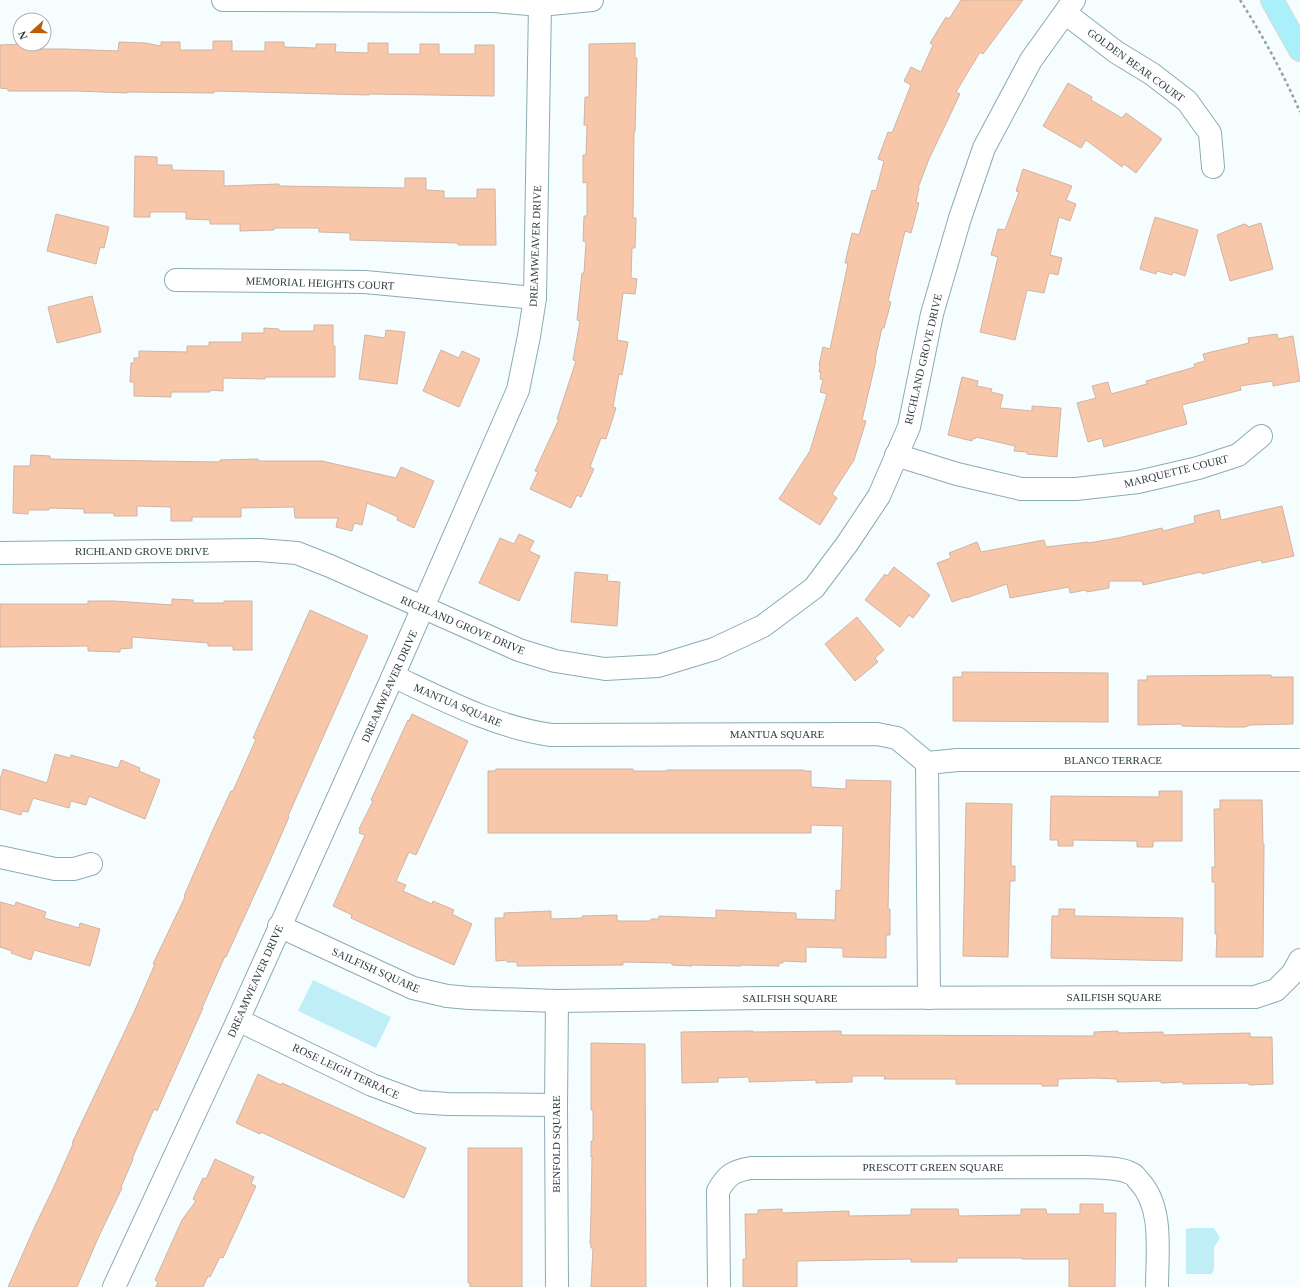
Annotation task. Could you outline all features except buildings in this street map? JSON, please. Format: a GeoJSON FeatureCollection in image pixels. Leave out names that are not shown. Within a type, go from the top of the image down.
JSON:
{"type":"FeatureCollection","features":[{"type":"Feature","properties":{"kind":"main road"},"geometry":{"type":"LineString","coordinates":[[1272,0],[1300,50]]}},
{"type":"Feature","properties":{"kind":"street"},"geometry":{"type":"LineString","coordinates":[[223,0],[494,1],[540,5],[592,0]]}},
{"type":"Feature","properties":{"kind":"street","name":"DREAMWEAVER DRIVE"},"geometry":{"type":"LineString","coordinates":[[114,1287],[238,1020],[279,926],[394,676],[518,390],[535,298],[540,5]]}},
{"type":"Feature","properties":{"kind":"street","name":"GOLDEN BEAR COURT"},"geometry":{"type":"LineString","coordinates":[[1070,6],[1116,52],[1152,74],[1187,101],[1210,133],[1213,167]]}},
{"type":"Feature","properties":{"kind":"street","name":"RICHLAND GROVE DRIVE"},"geometry":{"type":"LineString","coordinates":[[0,553],[259,550],[297,553],[330,566],[519,650],[555,661],[605,670],[658,666],[714,649],[764,626],[814,588],[847,544],[879,496],[908,427],[932,314],[960,218],[984,148],[1031,60],[1070,6]]}},
{"type":"Feature","properties":{"kind":"street","name":"MEMORIAL HEIGHTS COURT"},"geometry":{"type":"LineString","coordinates":[[176,280],[362,282],[535,298]]}},
{"type":"Feature","properties":{"kind":"street","name":"MARQUETTE COURT"},"geometry":{"type":"LineString","coordinates":[[896,455],[957,474],[1021,489],[1076,490],[1138,482],[1198,468],[1238,455],[1261,436]]}},
{"type":"Feature","properties":{"kind":"street","name":"MANTUA SQUARE"},"geometry":{"type":"LineString","coordinates":[[394,676],[456,705],[509,726],[529,732],[551,735],[877,734],[896,738],[927,764]]}},
{"type":"Feature","properties":{"kind":"street","name":"BLANCO TERRACE"},"geometry":{"type":"LineString","coordinates":[[927,764],[958,760],[1300,760]]}},
{"type":"Feature","properties":{"kind":"street"},"geometry":{"type":"LineString","coordinates":[[927,764],[929,998]]}},
{"type":"Feature","properties":{"kind":"street"},"geometry":{"type":"LineString","coordinates":[[0,857],[55,869],[74,869],[92,864]]}},
{"type":"Feature","properties":{"kind":"street","name":"SAILFISH SQUARE"},"geometry":{"type":"LineString","coordinates":[[279,926],[414,988],[447,996],[557,1001],[1255,997],[1276,990],[1293,973],[1300,960]]}},
{"type":"Feature","properties":{"kind":"street","name":"BENFOLD SQUARE"},"geometry":{"type":"LineString","coordinates":[[557,1001],[557,1287]]}},
{"type":"Feature","properties":{"kind":"street","name":"ROSE LEIGH TERRACE"},"geometry":{"type":"LineString","coordinates":[[238,1020],[372,1085],[418,1102],[448,1104],[556,1105]]}},
{"type":"Feature","properties":{"kind":"street","name":"PRESCOTT GREEN SQUARE"},"geometry":{"type":"LineString","coordinates":[[719,1287],[718,1191],[724,1180],[733,1173],[751,1168],[1071,1167],[1118,1169],[1132,1174],[1146,1188],[1153,1204],[1157,1223],[1157,1287]]}},
{"type":"Feature","properties":{"kind":"path"},"geometry":{"type":"LineString","coordinates":[[1240,0],[1255,23],[1288,85],[1300,112]]}},
{"type":"Feature","properties":{"kind":"shaded area"},"geometry":{"type":"Polygon","coordinates":[[[313,980],[391,1017],[376,1048],[298,1011],[313,980]]]}},
{"type":"Feature","properties":{"kind":"shaded area"},"geometry":{"type":"Polygon","coordinates":[[[1214,1228],[1220,1238],[1214,1247],[1214,1269],[1212,1274],[1186,1274],[1186,1229],[1214,1228]]]}}]}
